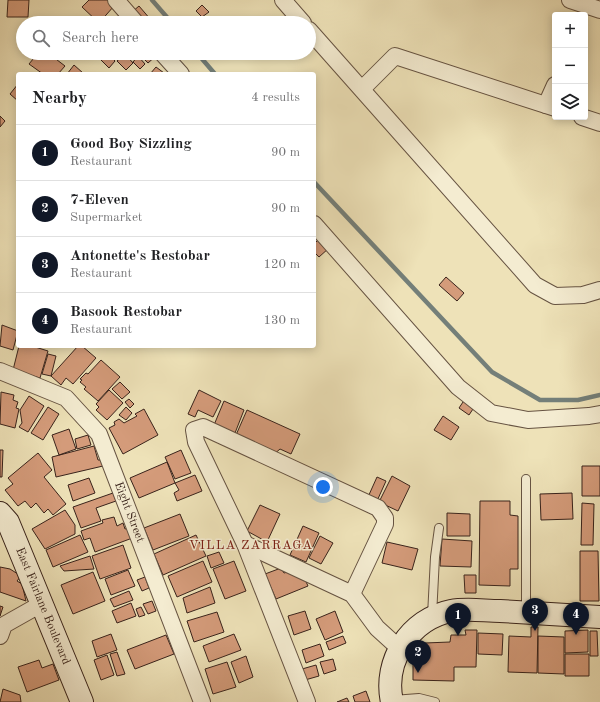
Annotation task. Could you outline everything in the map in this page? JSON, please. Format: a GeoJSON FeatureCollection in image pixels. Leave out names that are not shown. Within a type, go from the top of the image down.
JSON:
{"type":"FeatureCollection","features":[{"type":"Feature","properties":{"kind":"street"},"geometry":{"type":"LineString","coordinates":[[116,0],[130,16]]}},
{"type":"Feature","properties":{"kind":"street"},"geometry":{"type":"LineString","coordinates":[[283,0],[297,16]]}},
{"type":"Feature","properties":{"kind":"street"},"geometry":{"type":"LineString","coordinates":[[570,0],[591,8]]}},
{"type":"Feature","properties":{"kind":"street"},"geometry":{"type":"LineString","coordinates":[[316,38],[535,285],[555,296],[583,295],[600,290]]}},
{"type":"Feature","properties":{"kind":"street"},"geometry":{"type":"LineString","coordinates":[[362,89],[396,56],[551,107]]}},
{"type":"Feature","properties":{"kind":"street"},"geometry":{"type":"LineString","coordinates":[[168,60],[179,72]]}},
{"type":"Feature","properties":{"kind":"street"},"geometry":{"type":"LineString","coordinates":[[588,119],[600,123]]}},
{"type":"Feature","properties":{"kind":"street"},"geometry":{"type":"LineString","coordinates":[[316,226],[458,387],[490,413],[528,420],[600,414]]}},
{"type":"Feature","properties":{"kind":"street","name":"Eight Street"},"geometry":{"type":"LineString","coordinates":[[0,371],[66,398],[99,434],[202,702]]}},
{"type":"Feature","properties":{"kind":"street"},"geometry":{"type":"LineString","coordinates":[[307,702],[245,544],[196,442],[194,430],[203,427],[378,508],[385,518],[385,524],[352,594]]}},
{"type":"Feature","properties":{"kind":"street","name":"East Fairlane Boulevard"},"geometry":{"type":"LineString","coordinates":[[0,513],[8,522],[82,702]]}},
{"type":"Feature","properties":{"kind":"street"},"geometry":{"type":"LineString","coordinates":[[245,544],[352,594],[378,628],[399,648]]}},
{"type":"Feature","properties":{"kind":"street"},"geometry":{"type":"LineString","coordinates":[[0,636],[4,625],[43,604]]}},
{"type":"Feature","properties":{"kind":"street"},"geometry":{"type":"LineString","coordinates":[[391,701],[390,673],[399,648],[425,621],[432,618],[452,611],[479,610],[600,618]]}},
{"type":"Feature","properties":{"kind":"lane"},"geometry":{"type":"LineString","coordinates":[[526,479],[526,613]]}},
{"type":"Feature","properties":{"kind":"lane"},"geometry":{"type":"LineString","coordinates":[[432,618],[435,557],[439,528]]}},
{"type":"Feature","properties":{"kind":"lane"},"geometry":{"type":"LineString","coordinates":[[391,701],[419,698],[435,702]]}},
{"type":"Feature","properties":{"kind":"building"},"geometry":{"type":"Polygon","coordinates":[[[8,0],[29,0],[28,16],[7,17],[8,0]]]}},
{"type":"Feature","properties":{"kind":"building"},"geometry":{"type":"Polygon","coordinates":[[[89,0],[107,0],[114,6],[105,16],[92,16],[82,7],[89,0]]]}},
{"type":"Feature","properties":{"kind":"building"},"geometry":{"type":"Polygon","coordinates":[[[202,5],[209,12],[201,16],[196,11],[202,5]]]}},
{"type":"Feature","properties":{"kind":"building"},"geometry":{"type":"Polygon","coordinates":[[[139,6],[148,16],[135,16],[132,12],[139,6]]]}},
{"type":"Feature","properties":{"kind":"building"},"geometry":{"type":"Polygon","coordinates":[[[32,60],[57,60],[65,66],[60,72],[40,72],[29,64],[32,60]]]}},
{"type":"Feature","properties":{"kind":"building"},"geometry":{"type":"Polygon","coordinates":[[[101,60],[115,61],[109,68],[101,60]]]}},
{"type":"Feature","properties":{"kind":"building"},"geometry":{"type":"Polygon","coordinates":[[[130,60],[133,63],[126,70],[117,61],[130,60]]]}},
{"type":"Feature","properties":{"kind":"building"},"geometry":{"type":"Polygon","coordinates":[[[135,60],[142,60],[145,64],[140,69],[133,62],[135,60]]]}},
{"type":"Feature","properties":{"kind":"building"},"geometry":{"type":"Polygon","coordinates":[[[74,65],[82,72],[69,72],[74,65]]]}},
{"type":"Feature","properties":{"kind":"building"},"geometry":{"type":"Polygon","coordinates":[[[156,67],[163,72],[152,72],[156,67]]]}},
{"type":"Feature","properties":{"kind":"building"},"geometry":{"type":"Polygon","coordinates":[[[16,86],[16,99],[10,94],[16,86]]]}},
{"type":"Feature","properties":{"kind":"building"},"geometry":{"type":"Polygon","coordinates":[[[0,116],[5,121],[0,127],[0,116]]]}},
{"type":"Feature","properties":{"kind":"building"},"geometry":{"type":"Polygon","coordinates":[[[320,238],[329,248],[319,257],[316,254],[316,242],[320,238]]]}},
{"type":"Feature","properties":{"kind":"building"},"geometry":{"type":"Polygon","coordinates":[[[446,277],[464,293],[457,301],[439,285],[446,277]]]}},
{"type":"Feature","properties":{"kind":"building"},"geometry":{"type":"Polygon","coordinates":[[[2,325],[16,330],[16,339],[13,350],[0,346],[2,325]]]}},
{"type":"Feature","properties":{"kind":"building"},"geometry":{"type":"Polygon","coordinates":[[[18,348],[38,348],[48,351],[40,378],[13,370],[18,348]]]}},
{"type":"Feature","properties":{"kind":"building"},"geometry":{"type":"Polygon","coordinates":[[[76,348],[84,348],[96,358],[73,384],[66,378],[61,385],[51,376],[76,348]]]}},
{"type":"Feature","properties":{"kind":"building"},"geometry":{"type":"Polygon","coordinates":[[[48,354],[56,356],[51,376],[42,374],[48,354]]]}},
{"type":"Feature","properties":{"kind":"building"},"geometry":{"type":"Polygon","coordinates":[[[101,360],[120,377],[98,401],[84,389],[86,387],[80,382],[82,380],[80,379],[86,373],[88,374],[101,360]]]}},
{"type":"Feature","properties":{"kind":"building"},"geometry":{"type":"Polygon","coordinates":[[[120,382],[130,392],[122,399],[112,389],[120,382]]]}},
{"type":"Feature","properties":{"kind":"building"},"geometry":{"type":"Polygon","coordinates":[[[109,390],[123,403],[107,420],[96,410],[99,407],[96,404],[109,390]]]}},
{"type":"Feature","properties":{"kind":"building"},"geometry":{"type":"Polygon","coordinates":[[[199,390],[221,401],[213,417],[198,410],[195,417],[188,414],[199,390]]]}},
{"type":"Feature","properties":{"kind":"building"},"geometry":{"type":"Polygon","coordinates":[[[1,392],[14,395],[13,400],[18,402],[16,408],[19,409],[15,428],[0,424],[1,392]]]}},
{"type":"Feature","properties":{"kind":"building"},"geometry":{"type":"Polygon","coordinates":[[[29,396],[44,406],[28,432],[19,427],[22,423],[20,410],[29,396]]]}},
{"type":"Feature","properties":{"kind":"building"},"geometry":{"type":"Polygon","coordinates":[[[129,399],[134,404],[130,408],[125,402],[129,399]]]}},
{"type":"Feature","properties":{"kind":"building"},"geometry":{"type":"Polygon","coordinates":[[[465,399],[475,406],[469,415],[459,408],[465,399]]]}},
{"type":"Feature","properties":{"kind":"building"},"geometry":{"type":"Polygon","coordinates":[[[224,401],[244,410],[235,433],[214,425],[224,401]]]}},
{"type":"Feature","properties":{"kind":"building"},"geometry":{"type":"Polygon","coordinates":[[[48,407],[59,414],[43,440],[31,433],[48,407]]]}},
{"type":"Feature","properties":{"kind":"building"},"geometry":{"type":"Polygon","coordinates":[[[126,407],[132,413],[126,420],[119,415],[126,407]]]}},
{"type":"Feature","properties":{"kind":"building"},"geometry":{"type":"Polygon","coordinates":[[[144,409],[158,435],[123,454],[109,428],[115,425],[114,422],[119,419],[124,423],[137,416],[135,414],[144,409]]]}},
{"type":"Feature","properties":{"kind":"building"},"geometry":{"type":"Polygon","coordinates":[[[247,410],[300,434],[291,454],[280,449],[272,456],[236,435],[247,410]]]}},
{"type":"Feature","properties":{"kind":"building"},"geometry":{"type":"Polygon","coordinates":[[[443,416],[459,427],[451,440],[434,430],[443,416]]]}},
{"type":"Feature","properties":{"kind":"building"},"geometry":{"type":"Polygon","coordinates":[[[69,429],[76,449],[59,455],[52,435],[69,429]]]}},
{"type":"Feature","properties":{"kind":"building"},"geometry":{"type":"Polygon","coordinates":[[[88,435],[91,445],[77,449],[75,439],[88,435]]]}},
{"type":"Feature","properties":{"kind":"building"},"geometry":{"type":"Polygon","coordinates":[[[94,446],[98,460],[101,460],[103,466],[56,477],[52,457],[94,446]]]}},
{"type":"Feature","properties":{"kind":"building"},"geometry":{"type":"Polygon","coordinates":[[[0,450],[3,450],[2,477],[0,477],[0,450]]]}},
{"type":"Feature","properties":{"kind":"building"},"geometry":{"type":"Polygon","coordinates":[[[181,450],[191,473],[175,479],[165,457],[181,450]]]}},
{"type":"Feature","properties":{"kind":"building"},"geometry":{"type":"Polygon","coordinates":[[[38,453],[52,470],[44,477],[66,504],[53,515],[48,509],[44,513],[36,503],[31,508],[25,501],[18,506],[5,490],[13,484],[8,478],[38,453]]]}},
{"type":"Feature","properties":{"kind":"building"},"geometry":{"type":"Polygon","coordinates":[[[167,462],[175,483],[139,498],[130,478],[167,462]]]}},
{"type":"Feature","properties":{"kind":"building"},"geometry":{"type":"Polygon","coordinates":[[[582,466],[600,466],[600,496],[582,496],[582,466]]]}},
{"type":"Feature","properties":{"kind":"building"},"geometry":{"type":"Polygon","coordinates":[[[195,475],[202,491],[177,501],[174,493],[179,490],[175,483],[195,475]]]}},
{"type":"Feature","properties":{"kind":"building"},"geometry":{"type":"Polygon","coordinates":[[[392,476],[410,486],[398,511],[379,502],[392,476]]]}},
{"type":"Feature","properties":{"kind":"building"},"geometry":{"type":"Polygon","coordinates":[[[377,477],[386,481],[377,501],[368,497],[377,477]]]}},
{"type":"Feature","properties":{"kind":"building"},"geometry":{"type":"Polygon","coordinates":[[[89,478],[95,493],[73,501],[68,485],[89,478]]]}},
{"type":"Feature","properties":{"kind":"building"},"geometry":{"type":"Polygon","coordinates":[[[113,493],[116,501],[96,508],[101,521],[81,528],[73,507],[113,493]]]}},
{"type":"Feature","properties":{"kind":"building"},"geometry":{"type":"Polygon","coordinates":[[[572,493],[573,519],[541,520],[540,494],[572,493]]]}},
{"type":"Feature","properties":{"kind":"building"},"geometry":{"type":"Polygon","coordinates":[[[480,501],[510,501],[510,515],[518,516],[518,569],[510,569],[510,586],[479,585],[480,501]]]}},
{"type":"Feature","properties":{"kind":"building"},"geometry":{"type":"Polygon","coordinates":[[[582,503],[594,504],[593,545],[581,545],[582,503]]]}},
{"type":"Feature","properties":{"kind":"building"},"geometry":{"type":"Polygon","coordinates":[[[260,505],[280,514],[267,542],[247,531],[260,505]]]}},
{"type":"Feature","properties":{"kind":"building"},"geometry":{"type":"Polygon","coordinates":[[[65,510],[75,525],[75,534],[45,549],[32,529],[65,510]]]}},
{"type":"Feature","properties":{"kind":"building"},"geometry":{"type":"Polygon","coordinates":[[[447,513],[470,514],[470,536],[447,536],[447,513]]]}},
{"type":"Feature","properties":{"kind":"building"},"geometry":{"type":"Polygon","coordinates":[[[180,514],[189,536],[153,550],[144,528],[180,514]]]}},
{"type":"Feature","properties":{"kind":"building"},"geometry":{"type":"Polygon","coordinates":[[[114,517],[117,526],[123,523],[125,529],[131,527],[135,537],[95,552],[90,538],[84,540],[81,531],[103,523],[102,520],[114,517]]]}},
{"type":"Feature","properties":{"kind":"building"},"geometry":{"type":"Polygon","coordinates":[[[303,526],[319,533],[306,562],[290,555],[303,526]]]}},
{"type":"Feature","properties":{"kind":"building"},"geometry":{"type":"Polygon","coordinates":[[[80,535],[88,552],[53,567],[46,550],[80,535]]]}},
{"type":"Feature","properties":{"kind":"building"},"geometry":{"type":"Polygon","coordinates":[[[196,535],[206,556],[163,575],[154,554],[196,535]]]}},
{"type":"Feature","properties":{"kind":"building"},"geometry":{"type":"Polygon","coordinates":[[[320,536],[333,543],[321,564],[309,558],[320,536]]]}},
{"type":"Feature","properties":{"kind":"building"},"geometry":{"type":"Polygon","coordinates":[[[442,539],[472,541],[471,567],[440,566],[442,539]]]}},
{"type":"Feature","properties":{"kind":"building"},"geometry":{"type":"Polygon","coordinates":[[[387,542],[418,549],[412,570],[382,563],[387,542]]]}},
{"type":"Feature","properties":{"kind":"building"},"geometry":{"type":"Polygon","coordinates":[[[123,545],[131,568],[100,579],[92,556],[123,545]]]}},
{"type":"Feature","properties":{"kind":"building"},"geometry":{"type":"Polygon","coordinates":[[[580,551],[598,551],[599,601],[580,601],[580,551]]]}},
{"type":"Feature","properties":{"kind":"building"},"geometry":{"type":"Polygon","coordinates":[[[219,552],[224,563],[211,568],[207,556],[219,552]]]}},
{"type":"Feature","properties":{"kind":"building"},"geometry":{"type":"Polygon","coordinates":[[[90,556],[94,569],[64,571],[60,566],[90,556]]]}},
{"type":"Feature","properties":{"kind":"building"},"geometry":{"type":"Polygon","coordinates":[[[203,561],[212,582],[177,597],[168,576],[203,561]]]}},
{"type":"Feature","properties":{"kind":"building"},"geometry":{"type":"Polygon","coordinates":[[[234,561],[246,591],[225,599],[213,569],[234,561]]]}},
{"type":"Feature","properties":{"kind":"building"},"geometry":{"type":"Polygon","coordinates":[[[0,567],[10,569],[21,576],[17,581],[22,584],[26,601],[0,592],[0,567]]]}},
{"type":"Feature","properties":{"kind":"building"},"geometry":{"type":"Polygon","coordinates":[[[281,568],[284,573],[291,571],[303,575],[308,586],[276,599],[265,574],[281,568]]]}},
{"type":"Feature","properties":{"kind":"building"},"geometry":{"type":"Polygon","coordinates":[[[128,570],[135,586],[111,595],[105,579],[128,570]]]}},
{"type":"Feature","properties":{"kind":"building"},"geometry":{"type":"Polygon","coordinates":[[[93,572],[105,601],[73,614],[61,585],[93,572]]]}},
{"type":"Feature","properties":{"kind":"building"},"geometry":{"type":"Polygon","coordinates":[[[464,575],[476,575],[476,593],[465,593],[464,575]]]}},
{"type":"Feature","properties":{"kind":"building"},"geometry":{"type":"Polygon","coordinates":[[[145,577],[149,588],[142,591],[137,580],[145,577]]]}},
{"type":"Feature","properties":{"kind":"building"},"geometry":{"type":"Polygon","coordinates":[[[210,587],[215,603],[187,613],[183,598],[210,587]]]}},
{"type":"Feature","properties":{"kind":"building"},"geometry":{"type":"Polygon","coordinates":[[[129,591],[133,600],[114,607],[110,599],[129,591]]]}},
{"type":"Feature","properties":{"kind":"building"},"geometry":{"type":"Polygon","coordinates":[[[152,601],[156,611],[148,614],[143,604],[152,601]]]}},
{"type":"Feature","properties":{"kind":"building"},"geometry":{"type":"Polygon","coordinates":[[[131,603],[136,616],[117,623],[112,611],[131,603]]]}},
{"type":"Feature","properties":{"kind":"building"},"geometry":{"type":"Polygon","coordinates":[[[0,606],[3,607],[0,616],[0,606]]]}},
{"type":"Feature","properties":{"kind":"building"},"geometry":{"type":"Polygon","coordinates":[[[141,607],[145,615],[139,617],[136,609],[141,607]]]}},
{"type":"Feature","properties":{"kind":"building"},"geometry":{"type":"Polygon","coordinates":[[[305,611],[311,629],[294,635],[288,616],[305,611]]]}},
{"type":"Feature","properties":{"kind":"building"},"geometry":{"type":"Polygon","coordinates":[[[335,611],[343,632],[325,640],[316,619],[335,611]]]}},
{"type":"Feature","properties":{"kind":"building"},"geometry":{"type":"Polygon","coordinates":[[[217,612],[224,632],[194,642],[187,621],[217,612]]]}},
{"type":"Feature","properties":{"kind":"building"},"geometry":{"type":"Polygon","coordinates":[[[531,627],[538,627],[537,673],[508,672],[509,636],[531,637],[531,627]]]}},
{"type":"Feature","properties":{"kind":"building"},"geometry":{"type":"Polygon","coordinates":[[[465,630],[477,630],[476,667],[454,667],[454,681],[413,680],[413,664],[425,643],[450,642],[451,635],[466,635],[465,630]]]}},
{"type":"Feature","properties":{"kind":"building"},"geometry":{"type":"Polygon","coordinates":[[[588,630],[588,652],[565,653],[565,631],[588,630]]]}},
{"type":"Feature","properties":{"kind":"building"},"geometry":{"type":"Polygon","coordinates":[[[590,631],[597,631],[598,656],[590,656],[590,631]]]}},
{"type":"Feature","properties":{"kind":"building"},"geometry":{"type":"Polygon","coordinates":[[[478,633],[503,634],[502,655],[478,654],[478,633]]]}},
{"type":"Feature","properties":{"kind":"building"},"geometry":{"type":"Polygon","coordinates":[[[111,634],[117,650],[97,657],[92,641],[111,634]]]}},
{"type":"Feature","properties":{"kind":"building"},"geometry":{"type":"Polygon","coordinates":[[[234,634],[241,650],[209,662],[203,646],[234,634]]]}},
{"type":"Feature","properties":{"kind":"building"},"geometry":{"type":"Polygon","coordinates":[[[166,635],[174,654],[135,669],[127,650],[166,635]]]}},
{"type":"Feature","properties":{"kind":"building"},"geometry":{"type":"Polygon","coordinates":[[[343,636],[346,643],[329,650],[326,642],[343,636]]]}},
{"type":"Feature","properties":{"kind":"building"},"geometry":{"type":"Polygon","coordinates":[[[538,636],[564,637],[564,674],[538,673],[538,636]]]}},
{"type":"Feature","properties":{"kind":"building"},"geometry":{"type":"Polygon","coordinates":[[[320,644],[324,656],[306,663],[302,650],[320,644]]]}},
{"type":"Feature","properties":{"kind":"building"},"geometry":{"type":"Polygon","coordinates":[[[117,652],[125,674],[117,676],[110,654],[117,652]]]}},
{"type":"Feature","properties":{"kind":"building"},"geometry":{"type":"Polygon","coordinates":[[[565,654],[589,654],[589,676],[565,676],[565,654]]]}},
{"type":"Feature","properties":{"kind":"building"},"geometry":{"type":"Polygon","coordinates":[[[107,655],[114,675],[101,680],[94,660],[107,655]]]}},
{"type":"Feature","properties":{"kind":"building"},"geometry":{"type":"Polygon","coordinates":[[[246,656],[253,677],[239,683],[231,662],[246,656]]]}},
{"type":"Feature","properties":{"kind":"building"},"geometry":{"type":"Polygon","coordinates":[[[333,659],[336,670],[324,674],[320,662],[333,659]]]}},
{"type":"Feature","properties":{"kind":"building"},"geometry":{"type":"Polygon","coordinates":[[[39,660],[42,668],[53,664],[59,680],[27,692],[18,667],[39,660]]]}},
{"type":"Feature","properties":{"kind":"building"},"geometry":{"type":"Polygon","coordinates":[[[227,662],[236,687],[213,694],[205,669],[227,662]]]}},
{"type":"Feature","properties":{"kind":"building"},"geometry":{"type":"Polygon","coordinates":[[[316,665],[319,676],[305,680],[302,669],[316,665]]]}},
{"type":"Feature","properties":{"kind":"building"},"geometry":{"type":"Polygon","coordinates":[[[3,689],[20,695],[21,702],[0,702],[3,689]]]}},
{"type":"Feature","properties":{"kind":"building"},"geometry":{"type":"Polygon","coordinates":[[[366,691],[370,702],[355,702],[353,696],[366,691]]]}},
{"type":"Feature","properties":{"kind":"building"},"geometry":{"type":"Polygon","coordinates":[[[347,698],[349,702],[337,702],[347,698]]]}},
{"type":"Feature","properties":{"kind":"waterway"},"geometry":{"type":"LineString","coordinates":[[152,0],[166,16]]}},
{"type":"Feature","properties":{"kind":"waterway"},"geometry":{"type":"LineString","coordinates":[[203,60],[213,72]]}},
{"type":"Feature","properties":{"kind":"waterway"},"geometry":{"type":"LineString","coordinates":[[316,184],[492,372],[540,400],[578,400],[600,395]]}},
{"type":"Feature","properties":{"kind":"place","name":"Antonette's Restobar"},"geometry":{"type":"Point","coordinates":[535,631]}},
{"type":"Feature","properties":{"kind":"place","name":"Basook Restobar"},"geometry":{"type":"Point","coordinates":[576,635]}},
{"type":"Feature","properties":{"kind":"place","name":"Good Boy Sizzling"},"geometry":{"type":"Point","coordinates":[458,636]}},
{"type":"Feature","properties":{"kind":"place","name":"7-Eleven"},"geometry":{"type":"Point","coordinates":[418,673]}},
{"type":"Feature","properties":{"kind":"district","name":"VILLA ZARRAGA"},"geometry":{"type":"Point","coordinates":[251,545]}}]}
